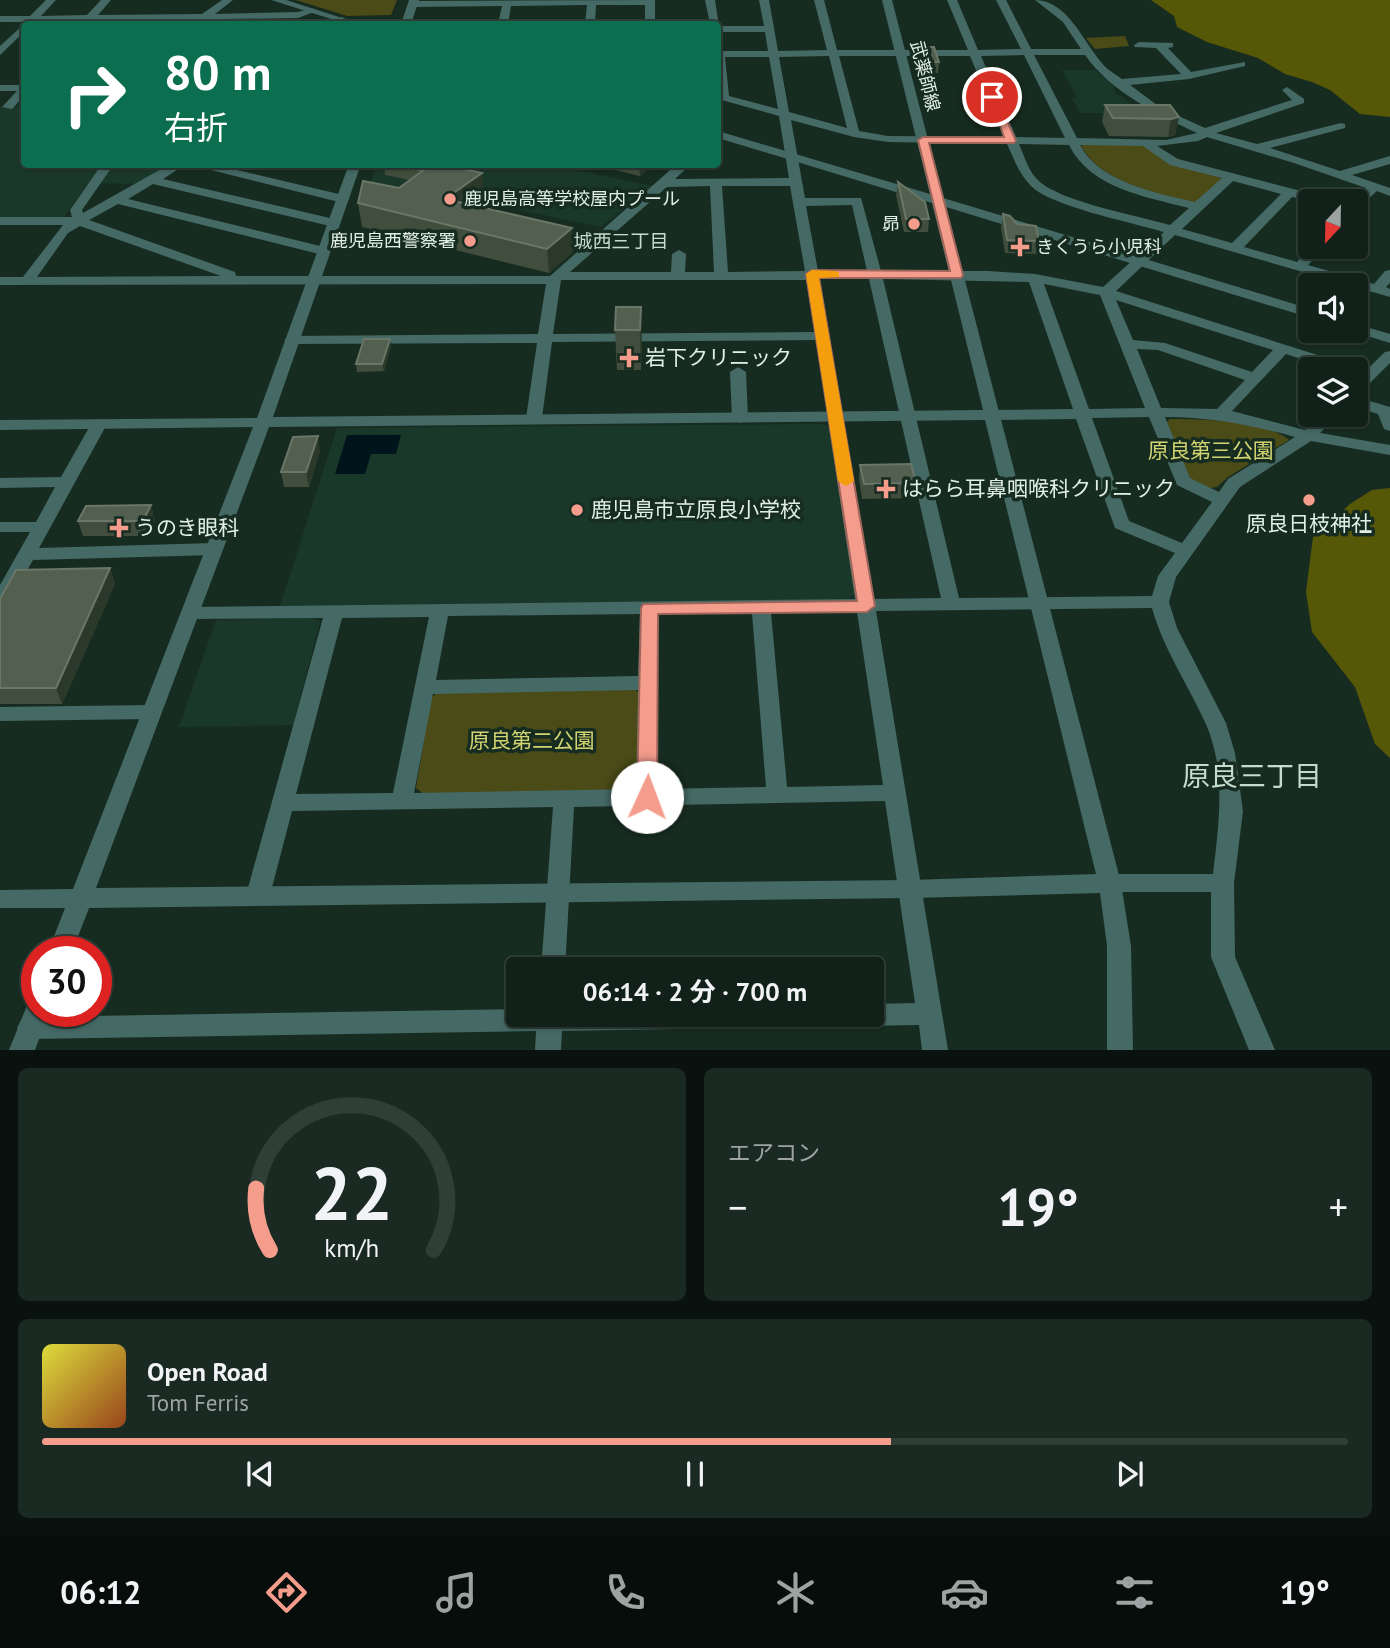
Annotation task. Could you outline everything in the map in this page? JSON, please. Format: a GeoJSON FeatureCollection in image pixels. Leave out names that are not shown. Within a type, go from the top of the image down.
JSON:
{"type":"FeatureCollection","features":[{"type":"Feature","properties":{"kind":"street"},"geometry":{"type":"LineString","coordinates":[[30,21],[51,0]]}},
{"type":"Feature","properties":{"kind":"street"},"geometry":{"type":"LineString","coordinates":[[87,21],[106,0]]}},
{"type":"Feature","properties":{"kind":"street"},"geometry":{"type":"LineString","coordinates":[[201,20],[228,0]]}},
{"type":"Feature","properties":{"kind":"street"},"geometry":{"type":"LineString","coordinates":[[276,0],[346,21]]}},
{"type":"Feature","properties":{"kind":"street"},"geometry":{"type":"LineString","coordinates":[[710,0],[714,21]]}},
{"type":"Feature","properties":{"kind":"street"},"geometry":{"type":"LineString","coordinates":[[764,0],[794,157],[935,1049]]}},
{"type":"Feature","properties":{"kind":"street"},"geometry":{"type":"LineString","coordinates":[[819,0],[854,134]]}},
{"type":"Feature","properties":{"kind":"street","name":"武薬師線"},"geometry":{"type":"LineString","coordinates":[[887,0],[1110,883],[1119,946],[1120,1049]]}},
{"type":"Feature","properties":{"kind":"street"},"geometry":{"type":"LineString","coordinates":[[952,0],[1024,170],[1037,186],[1065,199],[1384,291],[1390,274]]}},
{"type":"Feature","properties":{"kind":"street"},"geometry":{"type":"LineString","coordinates":[[1001,0],[1081,158],[1114,180],[1142,192],[1198,207]]}},
{"type":"Feature","properties":{"kind":"street"},"geometry":{"type":"LineString","coordinates":[[1040,0],[1066,20],[1099,67],[1157,110],[1208,134],[1341,174],[1390,192]]}},
{"type":"Feature","properties":{"kind":"street"},"geometry":{"type":"LineString","coordinates":[[590,21],[592,1]]}},
{"type":"Feature","properties":{"kind":"street"},"geometry":{"type":"LineString","coordinates":[[407,21],[414,2],[650,1],[650,21]]}},
{"type":"Feature","properties":{"kind":"street"},"geometry":{"type":"LineString","coordinates":[[504,21],[507,3]]}},
{"type":"Feature","properties":{"kind":"street"},"geometry":{"type":"LineString","coordinates":[[144,21],[155,7]]}},
{"type":"Feature","properties":{"kind":"street"},"geometry":{"type":"LineString","coordinates":[[87,21],[261,20],[312,11]]}},
{"type":"Feature","properties":{"kind":"street"},"geometry":{"type":"LineString","coordinates":[[0,19],[21,22]]}},
{"type":"Feature","properties":{"kind":"street"},"geometry":{"type":"LineString","coordinates":[[721,29],[768,29]]}},
{"type":"Feature","properties":{"kind":"street"},"geometry":{"type":"LineString","coordinates":[[0,52],[21,30]]}},
{"type":"Feature","properties":{"kind":"street"},"geometry":{"type":"LineString","coordinates":[[1139,45],[1163,45],[1189,76]]}},
{"type":"Feature","properties":{"kind":"street"},"geometry":{"type":"LineString","coordinates":[[721,54],[1087,52]]}},
{"type":"Feature","properties":{"kind":"street"},"geometry":{"type":"LineString","coordinates":[[1118,83],[1189,76],[1241,64]]}},
{"type":"Feature","properties":{"kind":"street"},"geometry":{"type":"LineString","coordinates":[[0,88],[21,89]]}},
{"type":"Feature","properties":{"kind":"street"},"geometry":{"type":"LineString","coordinates":[[721,96],[854,134],[888,139],[1183,142],[1300,101],[1287,90]]}},
{"type":"Feature","properties":{"kind":"street"},"geometry":{"type":"LineString","coordinates":[[8,107],[21,92]]}},
{"type":"Feature","properties":{"kind":"street"},"geometry":{"type":"LineString","coordinates":[[1258,148],[1341,127]]}},
{"type":"Feature","properties":{"kind":"street"},"geometry":{"type":"LineString","coordinates":[[721,136],[1298,310]]}},
{"type":"Feature","properties":{"kind":"street"},"geometry":{"type":"LineString","coordinates":[[1145,142],[1174,162],[1298,194]]}},
{"type":"Feature","properties":{"kind":"street"},"geometry":{"type":"LineString","coordinates":[[1341,174],[1390,160]]}},
{"type":"Feature","properties":{"kind":"street"},"geometry":{"type":"LineString","coordinates":[[79,221],[76,210],[105,168]]}},
{"type":"Feature","properties":{"kind":"street"},"geometry":{"type":"LineString","coordinates":[[28,280],[63,230],[173,168]]}},
{"type":"Feature","properties":{"kind":"street"},"geometry":{"type":"LineString","coordinates":[[210,168],[343,199]]}},
{"type":"Feature","properties":{"kind":"street"},"geometry":{"type":"LineString","coordinates":[[66,936],[263,421],[354,168]]}},
{"type":"Feature","properties":{"kind":"street"},"geometry":{"type":"LineString","coordinates":[[534,418],[556,278],[681,168]]}},
{"type":"Feature","properties":{"kind":"street"},"geometry":{"type":"LineString","coordinates":[[1105,292],[1230,177]]}},
{"type":"Feature","properties":{"kind":"street"},"geometry":{"type":"LineString","coordinates":[[152,180],[334,223]]}},
{"type":"Feature","properties":{"kind":"street"},"geometry":{"type":"LineString","coordinates":[[664,183],[798,182]]}},
{"type":"Feature","properties":{"kind":"street"},"geometry":{"type":"LineString","coordinates":[[716,183],[721,275]]}},
{"type":"Feature","properties":{"kind":"street"},"geometry":{"type":"LineString","coordinates":[[1368,193],[1375,186]]}},
{"type":"Feature","properties":{"kind":"street"},"geometry":{"type":"LineString","coordinates":[[1235,248],[1290,192]]}},
{"type":"Feature","properties":{"kind":"street"},"geometry":{"type":"LineString","coordinates":[[118,200],[323,251]]}},
{"type":"Feature","properties":{"kind":"street"},"geometry":{"type":"LineString","coordinates":[[801,202],[857,201],[910,416],[951,603]]}},
{"type":"Feature","properties":{"kind":"street"},"geometry":{"type":"LineString","coordinates":[[0,221],[79,221],[239,280]]}},
{"type":"Feature","properties":{"kind":"street"},"geometry":{"type":"LineString","coordinates":[[678,275],[679,254]]}},
{"type":"Feature","properties":{"kind":"street"},"geometry":{"type":"LineString","coordinates":[[1299,267],[1307,259]]}},
{"type":"Feature","properties":{"kind":"street"},"geometry":{"type":"LineString","coordinates":[[0,281],[812,274],[1035,278],[1105,292],[1309,357]]}},
{"type":"Feature","properties":{"kind":"street"},"geometry":{"type":"LineString","coordinates":[[1035,278],[1121,524],[1184,550]]}},
{"type":"Feature","properties":{"kind":"street"},"geometry":{"type":"LineString","coordinates":[[1105,292],[1183,481],[1220,499]]}},
{"type":"Feature","properties":{"kind":"street"},"geometry":{"type":"LineString","coordinates":[[1368,332],[1390,339]]}},
{"type":"Feature","properties":{"kind":"street"},"geometry":{"type":"LineString","coordinates":[[291,340],[823,336]]}},
{"type":"Feature","properties":{"kind":"street"},"geometry":{"type":"LineString","coordinates":[[1127,344],[1160,345],[1254,378]]}},
{"type":"Feature","properties":{"kind":"street"},"geometry":{"type":"LineString","coordinates":[[1222,414],[1283,349]]}},
{"type":"Feature","properties":{"kind":"street"},"geometry":{"type":"LineString","coordinates":[[1368,370],[1390,355]]}},
{"type":"Feature","properties":{"kind":"street"},"geometry":{"type":"LineString","coordinates":[[738,372],[740,418]]}},
{"type":"Feature","properties":{"kind":"street"},"geometry":{"type":"LineString","coordinates":[[1368,406],[1385,411],[1390,426]]}},
{"type":"Feature","properties":{"kind":"street"},"geometry":{"type":"LineString","coordinates":[[0,425],[1156,412],[1222,414],[1309,435],[1390,450]]}},
{"type":"Feature","properties":{"kind":"street"},"geometry":{"type":"LineString","coordinates":[[0,602],[5,583],[27,554],[99,424]]}},
{"type":"Feature","properties":{"kind":"street"},"geometry":{"type":"LineString","coordinates":[[1262,1049],[1223,957],[1223,883],[1232,811],[1225,753],[1216,723],[1167,628],[1160,602],[1167,576],[1234,483],[1317,427]]}},
{"type":"Feature","properties":{"kind":"street"},"geometry":{"type":"LineString","coordinates":[[0,482],[66,482]]}},
{"type":"Feature","properties":{"kind":"street"},"geometry":{"type":"LineString","coordinates":[[0,527],[41,527]]}},
{"type":"Feature","properties":{"kind":"street"},"geometry":{"type":"LineString","coordinates":[[27,554],[214,549]]}},
{"type":"Feature","properties":{"kind":"street"},"geometry":{"type":"LineString","coordinates":[[191,613],[1160,602]]}},
{"type":"Feature","properties":{"kind":"street"},"geometry":{"type":"LineString","coordinates":[[761,607],[776,795]]}},
{"type":"Feature","properties":{"kind":"street"},"geometry":{"type":"LineString","coordinates":[[647,797],[649,608]]}},
{"type":"Feature","properties":{"kind":"street"},"geometry":{"type":"LineString","coordinates":[[402,801],[440,609]]}},
{"type":"Feature","properties":{"kind":"street"},"geometry":{"type":"LineString","coordinates":[[258,895],[335,610]]}},
{"type":"Feature","properties":{"kind":"street"},"geometry":{"type":"LineString","coordinates":[[426,687],[650,683]]}},
{"type":"Feature","properties":{"kind":"street"},"geometry":{"type":"LineString","coordinates":[[3,720],[151,712]]}},
{"type":"Feature","properties":{"kind":"street"},"geometry":{"type":"LineString","coordinates":[[283,803],[896,793]]}},
{"type":"Feature","properties":{"kind":"street"},"geometry":{"type":"LineString","coordinates":[[554,957],[564,798]]}},
{"type":"Feature","properties":{"kind":"street"},"geometry":{"type":"LineString","coordinates":[[0,899],[911,890],[1110,883],[1223,883]]}},
{"type":"Feature","properties":{"kind":"street"},"geometry":{"type":"LineString","coordinates":[[884,1014],[931,1014]]}},
{"type":"Feature","properties":{"kind":"street"},"geometry":{"type":"LineString","coordinates":[[30,1030],[506,1019]]}},
{"type":"Feature","properties":{"kind":"street"},"geometry":{"type":"LineString","coordinates":[[548,1049],[549,1027]]}},
{"type":"Feature","properties":{"kind":"shaded area"},"geometry":{"type":"Polygon","coordinates":[[[1151,0],[1390,0],[1390,117],[1360,114],[1330,90],[1285,74],[1258,58],[1207,42],[1177,27],[1174,16],[1151,0]]]}},
{"type":"Feature","properties":{"kind":"shaded area"},"geometry":{"type":"Polygon","coordinates":[[[1062,70],[1095,70],[1115,87],[1113,89],[1116,93],[1145,113],[1080,113],[1072,98],[1077,97],[1062,70]]]}},
{"type":"Feature","properties":{"kind":"shaded area"},"geometry":{"type":"Polygon","coordinates":[[[0,106],[21,106],[21,168],[167,168],[138,184],[88,183],[63,218],[0,218],[0,106]]]}},
{"type":"Feature","properties":{"kind":"shaded area"},"geometry":{"type":"Polygon","coordinates":[[[375,168],[566,168],[652,186],[601,227],[485,203],[456,222],[366,201],[375,168]]]}},
{"type":"Feature","properties":{"kind":"shaded area","name":"鹿児島市立原良小学校"},"geometry":{"type":"Polygon","coordinates":[[[822,424],[830,427],[856,592],[849,600],[280,606],[337,428],[822,424]]]}},
{"type":"Feature","properties":{"kind":"shaded area"},"geometry":{"type":"Polygon","coordinates":[[[1390,488],[1390,758],[1375,744],[1355,687],[1312,632],[1306,592],[1313,537],[1350,504],[1372,490],[1390,488]]]}},
{"type":"Feature","properties":{"kind":"shaded area"},"geometry":{"type":"Polygon","coordinates":[[[311,618],[320,621],[293,725],[179,727],[216,620],[311,618]]]}},
{"type":"Feature","properties":{"kind":"green space"},"geometry":{"type":"Polygon","coordinates":[[[296,0],[397,0],[391,15],[347,16],[296,0]]]}},
{"type":"Feature","properties":{"kind":"green space"},"geometry":{"type":"Polygon","coordinates":[[[1125,36],[1129,46],[1095,49],[1086,38],[1125,36]]]}},
{"type":"Feature","properties":{"kind":"green space"},"geometry":{"type":"Polygon","coordinates":[[[1141,145],[1223,179],[1197,202],[1190,202],[1145,190],[1115,177],[1090,159],[1081,146],[1141,145]]]}},
{"type":"Feature","properties":{"kind":"green space","name":"原良第三公園"},"geometry":{"type":"Polygon","coordinates":[[[1170,419],[1215,420],[1249,425],[1278,433],[1289,440],[1228,477],[1217,487],[1210,488],[1189,478],[1166,423],[1170,419]]]}},
{"type":"Feature","properties":{"kind":"green space","name":"原良第二公園"},"geometry":{"type":"Polygon","coordinates":[[[630,688],[642,693],[640,783],[633,791],[424,794],[416,788],[431,698],[440,690],[630,688]]]}},
{"type":"Feature","properties":{"kind":"water"},"geometry":{"type":"Polygon","coordinates":[[[347,435],[401,435],[396,454],[371,454],[365,474],[335,474],[347,435]]]}},
{"type":"Feature","properties":{"kind":"building"},"geometry":{"type":"Polygon","coordinates":[[[919,47],[934,47],[939,62],[923,62],[919,47]]]}},
{"type":"Feature","properties":{"kind":"building"},"geometry":{"type":"Polygon","coordinates":[[[1105,105],[1170,105],[1179,117],[1113,118],[1105,105]]]}},
{"type":"Feature","properties":{"kind":"building"},"geometry":{"type":"Polygon","coordinates":[[[426,168],[459,168],[482,173],[445,199],[572,228],[547,249],[358,203],[363,181],[399,188],[426,168]]]}},
{"type":"Feature","properties":{"kind":"building"},"geometry":{"type":"Polygon","coordinates":[[[898,182],[925,202],[929,219],[906,219],[898,182]]]}},
{"type":"Feature","properties":{"kind":"building"},"geometry":{"type":"Polygon","coordinates":[[[1003,214],[1010,216],[1017,224],[1036,226],[1039,241],[1007,240],[1003,214]]]}},
{"type":"Feature","properties":{"kind":"building"},"geometry":{"type":"Polygon","coordinates":[[[616,307],[641,307],[640,330],[615,330],[616,307]]]}},
{"type":"Feature","properties":{"kind":"building"},"geometry":{"type":"Polygon","coordinates":[[[364,339],[390,339],[382,364],[356,364],[364,339]]]}},
{"type":"Feature","properties":{"kind":"building"},"geometry":{"type":"Polygon","coordinates":[[[318,436],[306,472],[281,472],[293,437],[318,436]]]}},
{"type":"Feature","properties":{"kind":"building"},"geometry":{"type":"Polygon","coordinates":[[[911,464],[916,483],[864,484],[860,465],[911,464]]]}},
{"type":"Feature","properties":{"kind":"building"},"geometry":{"type":"Polygon","coordinates":[[[151,505],[143,521],[78,521],[86,506],[151,505]]]}},
{"type":"Feature","properties":{"kind":"building"},"geometry":{"type":"Polygon","coordinates":[[[110,568],[56,688],[0,688],[0,599],[16,570],[110,568]]]}},
{"type":"Feature","properties":{"kind":"slow traffic"},"geometry":{"type":"LineString","coordinates":[[835,274],[812,274],[846,481]]}},
{"type":"Feature","properties":{"kind":"place","name":"鹿児島高等学校屋内プール"},"geometry":{"type":"Point","coordinates":[450,199]}},
{"type":"Feature","properties":{"kind":"place","name":"昴"},"geometry":{"type":"Point","coordinates":[914,224]}},
{"type":"Feature","properties":{"kind":"place","name":"鹿児島西警察署"},"geometry":{"type":"Point","coordinates":[470,241]}},
{"type":"Feature","properties":{"kind":"place","name":"きくうら小児科"},"geometry":{"type":"Point","coordinates":[1020,247]}},
{"type":"Feature","properties":{"kind":"place","name":"岩下クリニック"},"geometry":{"type":"Point","coordinates":[629,358]}},
{"type":"Feature","properties":{"kind":"place","name":"はらら耳鼻咽喉科クリニック"},"geometry":{"type":"Point","coordinates":[886,489]}},
{"type":"Feature","properties":{"kind":"place","name":"原良日枝神社"},"geometry":{"type":"Point","coordinates":[1309,500]}},
{"type":"Feature","properties":{"kind":"place","name":"鹿児島市立原良小学校"},"geometry":{"type":"Point","coordinates":[577,510]}},
{"type":"Feature","properties":{"kind":"place","name":"うのき眼科"},"geometry":{"type":"Point","coordinates":[119,528]}},
{"type":"Feature","properties":{"kind":"district","name":"城西三丁目"},"geometry":{"type":"Point","coordinates":[621,241]}},
{"type":"Feature","properties":{"kind":"district","name":"原良三丁目"},"geometry":{"type":"Point","coordinates":[1252,776]}},
{"type":"Feature","properties":{"kind":"route"},"geometry":{"type":"LineString","coordinates":[[647,797],[649,608],[867,606],[812,274],[957,275],[923,140],[1011,141],[992,97]]}}]}
